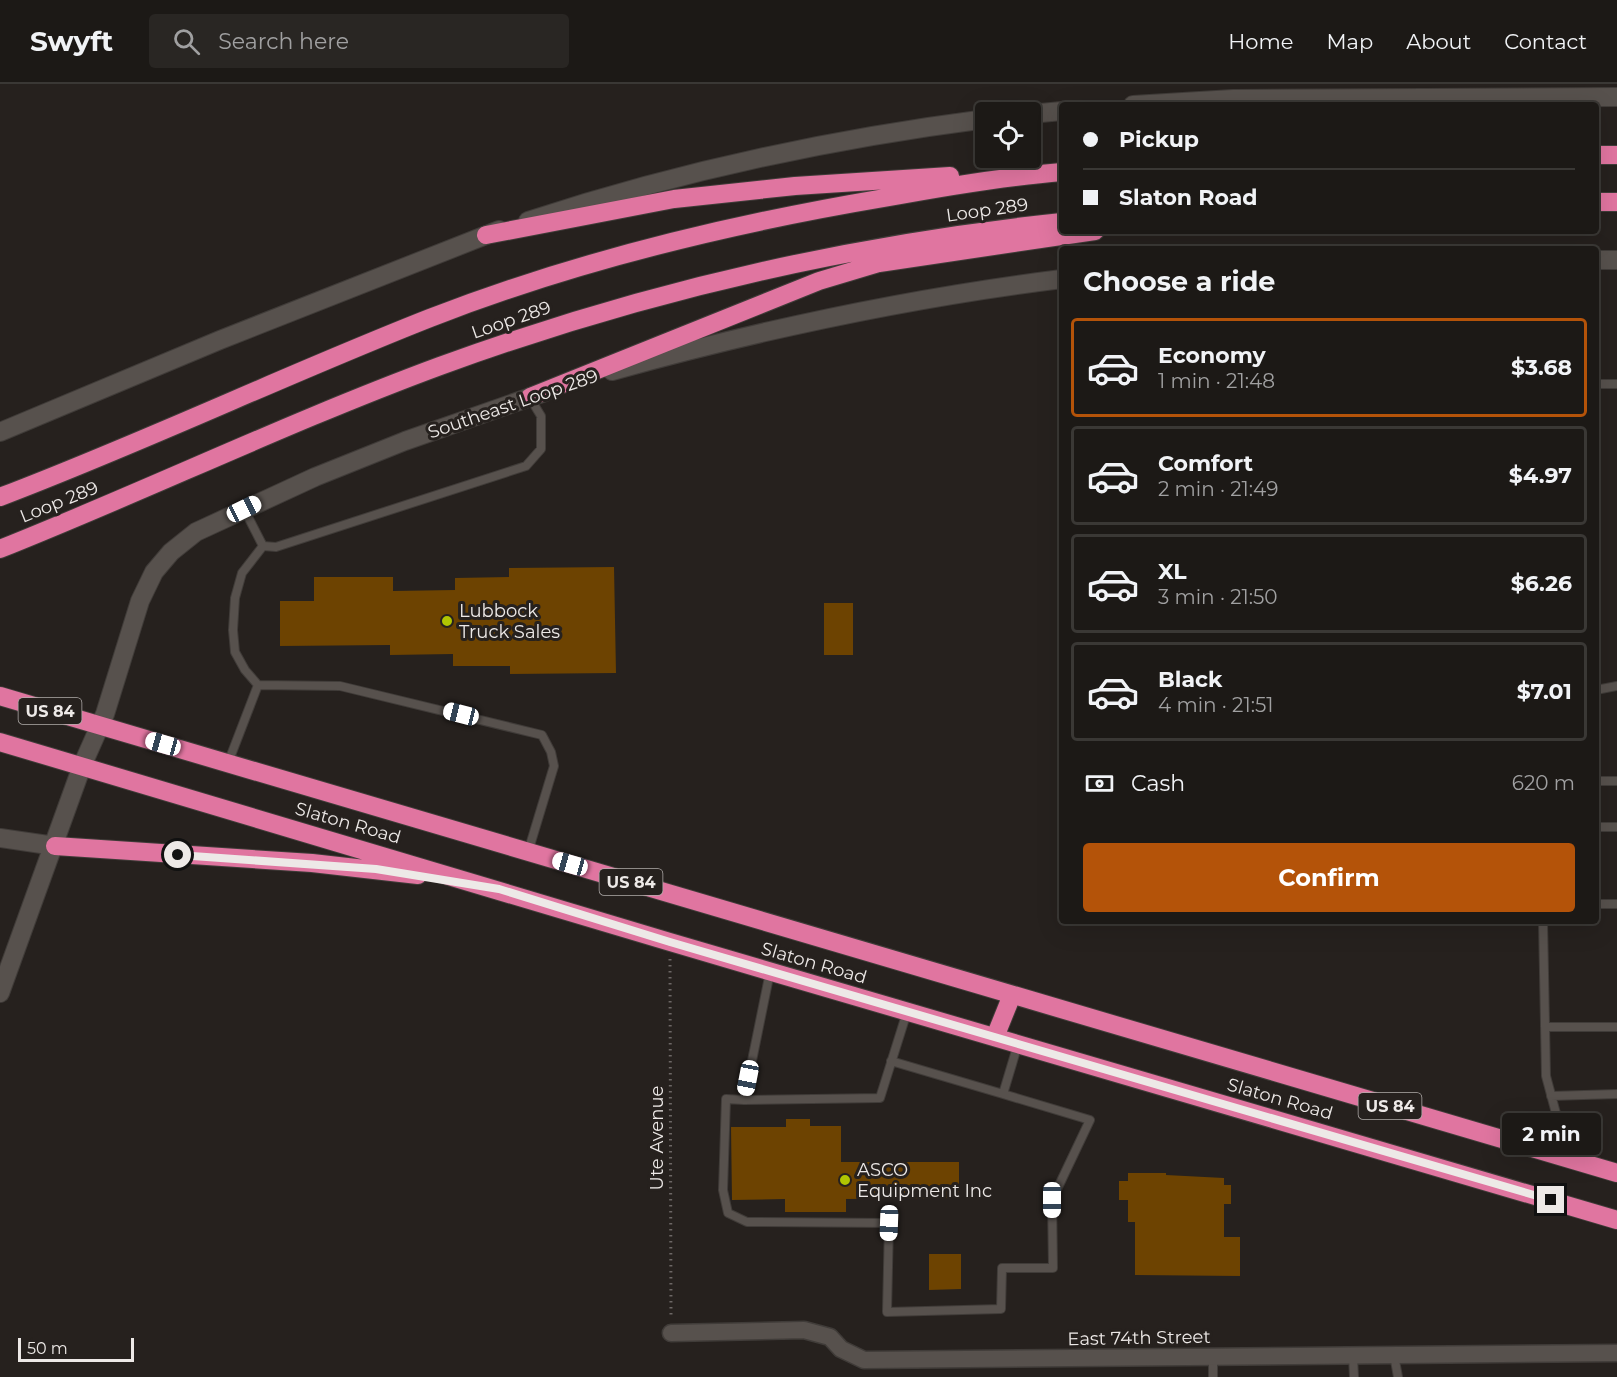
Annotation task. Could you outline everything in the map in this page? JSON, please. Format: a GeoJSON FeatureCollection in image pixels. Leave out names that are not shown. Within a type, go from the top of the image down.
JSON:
{"type":"FeatureCollection","features":[{"type":"Feature","properties":{"kind":"highway"},"geometry":{"type":"LineString","coordinates":[[1599,155],[1617,155]]}},
{"type":"Feature","properties":{"kind":"highway"},"geometry":{"type":"LineString","coordinates":[[486,234],[685,198],[795,186],[1059,172]]}},
{"type":"Feature","properties":{"kind":"highway","name":"Loop 289"},"geometry":{"type":"LineString","coordinates":[[0,497],[84,465],[232,399],[432,317],[602,261],[683,239],[822,208],[995,179],[1059,172]]}},
{"type":"Feature","properties":{"kind":"highway"},"geometry":{"type":"LineString","coordinates":[[1599,202],[1617,202]]}},
{"type":"Feature","properties":{"kind":"highway","name":"Loop 289"},"geometry":{"type":"LineString","coordinates":[[0,549],[133,495],[314,414],[583,317],[737,276],[838,255],[936,238],[1059,222]]}},
{"type":"Feature","properties":{"kind":"highway"},"geometry":{"type":"LineString","coordinates":[[530,397],[819,281],[879,263],[1075,234]]}},
{"type":"Feature","properties":{"kind":"highway","name":"Slaton Road"},"geometry":{"type":"LineString","coordinates":[[0,696],[1617,1173]]}},
{"type":"Feature","properties":{"kind":"highway","name":"Slaton Road"},"geometry":{"type":"LineString","coordinates":[[0,742],[499,889],[770,972],[1617,1220]]}},
{"type":"Feature","properties":{"kind":"highway"},"geometry":{"type":"LineString","coordinates":[[55,846],[344,866],[421,875],[499,889]]}},
{"type":"Feature","properties":{"kind":"highway"},"geometry":{"type":"LineString","coordinates":[[995,1037],[1012,995]]}},
{"type":"Feature","properties":{"kind":"main road"},"geometry":{"type":"LineString","coordinates":[[1183,102],[1233,99],[1617,97]]}},
{"type":"Feature","properties":{"kind":"main road"},"geometry":{"type":"LineString","coordinates":[[1041,113],[1059,111]]}},
{"type":"Feature","properties":{"kind":"main road"},"geometry":{"type":"LineString","coordinates":[[0,432],[486,234],[574,206],[699,171],[847,140],[975,121]]}},
{"type":"Feature","properties":{"kind":"main road"},"geometry":{"type":"LineString","coordinates":[[1599,260],[1617,260]]}},
{"type":"Feature","properties":{"kind":"main road","name":"Southeast Loop 289"},"geometry":{"type":"LineString","coordinates":[[0,993],[99,725],[124,642],[140,601],[154,572],[171,552],[196,532],[244,509],[405,441],[530,397],[624,368],[800,322],[966,292],[1059,279]]}},
{"type":"Feature","properties":{"kind":"main road"},"geometry":{"type":"LineString","coordinates":[[0,838],[55,846]]}},
{"type":"Feature","properties":{"kind":"street","name":"East 74th Street"},"geometry":{"type":"LineString","coordinates":[[671,1333],[804,1330],[830,1337],[841,1349],[864,1360],[1617,1353]]}},
{"type":"Feature","properties":{"kind":"lane"},"geometry":{"type":"LineString","coordinates":[[1599,384],[1617,384]]}},
{"type":"Feature","properties":{"kind":"lane"},"geometry":{"type":"LineString","coordinates":[[263,546],[276,547],[526,466],[541,449],[541,416],[530,397]]}},
{"type":"Feature","properties":{"kind":"lane"},"geometry":{"type":"LineString","coordinates":[[244,509],[263,546]]}},
{"type":"Feature","properties":{"kind":"lane"},"geometry":{"type":"LineString","coordinates":[[263,546],[242,573],[235,598],[233,630],[235,652],[244,670],[258,685],[340,686],[542,735],[554,766],[528,852]]}},
{"type":"Feature","properties":{"kind":"lane"},"geometry":{"type":"LineString","coordinates":[[227,763],[258,685]]}},
{"type":"Feature","properties":{"kind":"lane"},"geometry":{"type":"LineString","coordinates":[[1599,689],[1617,686]]}},
{"type":"Feature","properties":{"kind":"lane"},"geometry":{"type":"LineString","coordinates":[[1599,781],[1617,781]]}},
{"type":"Feature","properties":{"kind":"lane"},"geometry":{"type":"LineString","coordinates":[[1599,827],[1617,827]]}},
{"type":"Feature","properties":{"kind":"lane"},"geometry":{"type":"LineString","coordinates":[[1599,904],[1617,904]]}},
{"type":"Feature","properties":{"kind":"lane"},"geometry":{"type":"LineString","coordinates":[[1543,924],[1546,1076],[1557,1117],[1550,1153]]}},
{"type":"Feature","properties":{"kind":"lane"},"geometry":{"type":"LineString","coordinates":[[744,1100],[770,972]]}},
{"type":"Feature","properties":{"kind":"lane"},"geometry":{"type":"LineString","coordinates":[[891,1062],[1090,1120],[1052,1200],[1053,1268],[1002,1268],[1001,1309],[886,1312],[889,1223],[747,1222],[728,1214],[723,1190],[726,1099],[880,1098],[891,1062],[907,1012]]}},
{"type":"Feature","properties":{"kind":"lane"},"geometry":{"type":"LineString","coordinates":[[1545,1027],[1617,1027]]}},
{"type":"Feature","properties":{"kind":"lane"},"geometry":{"type":"LineString","coordinates":[[1003,1095],[1018,1044]]}},
{"type":"Feature","properties":{"kind":"lane"},"geometry":{"type":"LineString","coordinates":[[1551,1095],[1617,1094]]}},
{"type":"Feature","properties":{"kind":"lane"},"geometry":{"type":"LineString","coordinates":[[1394,1355],[1398,1377]]}},
{"type":"Feature","properties":{"kind":"lane"},"geometry":{"type":"LineString","coordinates":[[1353,1356],[1354,1377]]}},
{"type":"Feature","properties":{"kind":"lane"},"geometry":{"type":"LineString","coordinates":[[1213,1357],[1213,1377]]}},
{"type":"Feature","properties":{"kind":"path","name":"Ute Avenue"},"geometry":{"type":"LineString","coordinates":[[670,942],[671,1333]]}},
{"type":"Feature","properties":{"kind":"building","name":"Lubbock Truck Sales"},"geometry":{"type":"Polygon","coordinates":[[[614,567],[616,673],[510,674],[510,666],[453,666],[453,654],[390,655],[390,645],[280,646],[280,601],[314,601],[314,577],[393,577],[393,591],[455,590],[455,578],[509,577],[509,568],[614,567]]]}},
{"type":"Feature","properties":{"kind":"building"},"geometry":{"type":"Polygon","coordinates":[[[824,603],[853,603],[853,655],[824,655],[824,603]]]}},
{"type":"Feature","properties":{"kind":"building","name":"ASCO Equipment Inc"},"geometry":{"type":"Polygon","coordinates":[[[786,1119],[810,1119],[810,1126],[841,1126],[841,1162],[959,1162],[959,1198],[846,1199],[846,1212],[785,1212],[785,1199],[732,1200],[731,1127],[786,1127],[786,1119]]]}},
{"type":"Feature","properties":{"kind":"building"},"geometry":{"type":"Polygon","coordinates":[[[1128,1173],[1166,1173],[1166,1175],[1224,1178],[1224,1185],[1231,1185],[1231,1204],[1224,1204],[1224,1237],[1240,1237],[1240,1276],[1135,1275],[1135,1222],[1128,1222],[1128,1200],[1119,1200],[1119,1181],[1128,1181],[1128,1173]]]}},
{"type":"Feature","properties":{"kind":"building"},"geometry":{"type":"Polygon","coordinates":[[[929,1254],[961,1254],[961,1289],[929,1290],[929,1254]]]}},
{"type":"Feature","properties":{"kind":"place","name":"Lubbock Truck Sales"},"geometry":{"type":"Point","coordinates":[447,621]}},
{"type":"Feature","properties":{"kind":"place","name":"ASCO Equipment Inc"},"geometry":{"type":"Point","coordinates":[845,1180]}},
{"type":"Feature","properties":{"kind":"route"},"geometry":{"type":"LineString","coordinates":[[178,855],[376,869],[499,889],[670,942],[1551,1200]]}}]}
